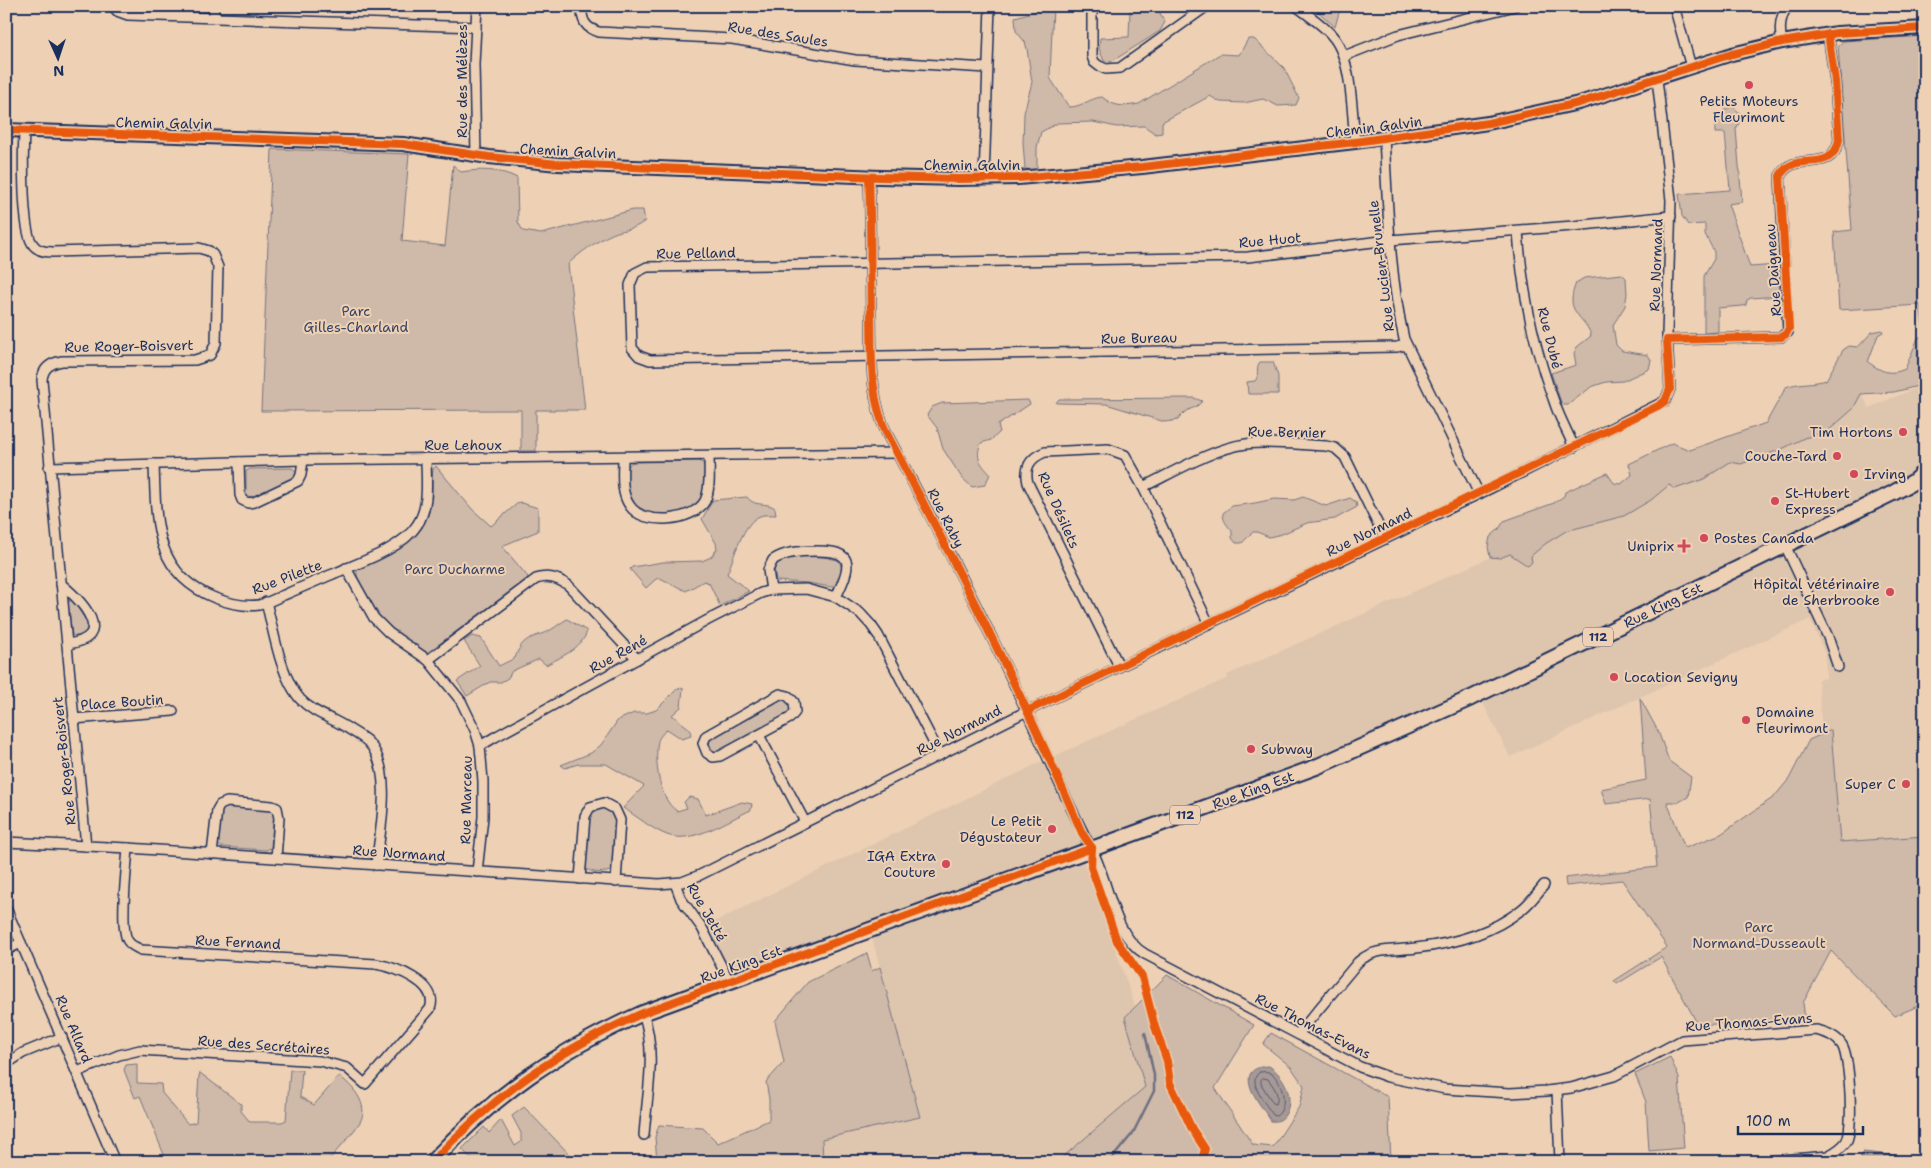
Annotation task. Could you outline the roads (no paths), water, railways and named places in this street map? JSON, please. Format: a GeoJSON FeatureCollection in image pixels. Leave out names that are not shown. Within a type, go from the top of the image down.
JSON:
{"type":"FeatureCollection","features":[{"type":"Feature","properties":{"kind":"main road","name":"Rue King Est"},"geometry":{"type":"LineString","coordinates":[[432,1162],[460,1132],[487,1108],[530,1075],[601,1032],[643,1013],[1303,772],[1368,745],[1471,698],[1919,481],[1925,471]]}},
{"type":"Feature","properties":{"kind":"street"},"geometry":{"type":"LineString","coordinates":[[113,6],[117,11],[128,15],[476,27]]}},
{"type":"Feature","properties":{"kind":"street"},"geometry":{"type":"LineString","coordinates":[[213,6],[214,18]]}},
{"type":"Feature","properties":{"kind":"street","name":"Rue des Mélèzes"},"geometry":{"type":"LineString","coordinates":[[476,155],[474,64],[477,6]]}},
{"type":"Feature","properties":{"kind":"street","name":"Rue des Saules"},"geometry":{"type":"LineString","coordinates":[[582,6],[584,24],[591,30],[598,32],[739,40],[855,60],[987,68]]}},
{"type":"Feature","properties":{"kind":"street"},"geometry":{"type":"LineString","coordinates":[[984,179],[990,6]]}},
{"type":"Feature","properties":{"kind":"street"},"geometry":{"type":"LineString","coordinates":[[1092,6],[1092,56],[1094,62],[1099,66],[1113,69],[1128,64],[1207,6]]}},
{"type":"Feature","properties":{"kind":"street"},"geometry":{"type":"LineString","coordinates":[[1296,6],[1333,37],[1344,56],[1355,142]]}},
{"type":"Feature","properties":{"kind":"street"},"geometry":{"type":"LineString","coordinates":[[1344,56],[1398,35],[1515,6]]}},
{"type":"Feature","properties":{"kind":"street"},"geometry":{"type":"LineString","coordinates":[[1674,6],[1691,68]]}},
{"type":"Feature","properties":{"kind":"street"},"geometry":{"type":"LineString","coordinates":[[1782,42],[1781,18],[1788,6]]}},
{"type":"Feature","properties":{"kind":"street","name":"Chemin Galvin"},"geometry":{"type":"LineString","coordinates":[[6,130],[403,144],[476,155],[558,164],[984,179],[1044,176],[1093,172],[1448,130],[1540,113],[1597,98],[1732,54],[1782,42],[1828,34],[1925,28]]}},
{"type":"Feature","properties":{"kind":"street","name":"Rue Daigneau"},"geometry":{"type":"LineString","coordinates":[[1667,340],[1781,337],[1788,332],[1780,176],[1784,168],[1790,165],[1799,162],[1826,160],[1834,154],[1839,140],[1835,82],[1828,34]]}},
{"type":"Feature","properties":{"kind":"street","name":"Rue Normand"},"geometry":{"type":"LineString","coordinates":[[6,842],[128,848],[616,882],[675,883],[700,875],[1118,666],[1479,494],[1665,401],[1669,396],[1670,389],[1667,340],[1671,216],[1657,79]]}},
{"type":"Feature","properties":{"kind":"street","name":"Rue Roger-Boisvert"},"geometry":{"type":"LineString","coordinates":[[24,132],[24,174],[28,236],[33,246],[52,252],[199,248],[209,251],[213,255],[218,267],[216,343],[210,355],[195,360],[62,361],[54,362],[42,372],[49,467],[86,846]]}},
{"type":"Feature","properties":{"kind":"street","name":"Rue Lucien-Brunelle"},"geometry":{"type":"LineString","coordinates":[[1384,138],[1390,240],[1399,315],[1406,345],[1479,494]]}},
{"type":"Feature","properties":{"kind":"street","name":"Rue Raby"},"geometry":{"type":"LineString","coordinates":[[869,176],[873,388],[878,413],[962,576],[1027,711],[1082,833],[1092,848]]}},
{"type":"Feature","properties":{"kind":"street","name":"Rue Huot"},"geometry":{"type":"LineString","coordinates":[[870,263],[1248,257],[1390,240],[1518,231],[1671,216]]}},
{"type":"Feature","properties":{"kind":"street","name":"Rue Dubé"},"geometry":{"type":"LineString","coordinates":[[1518,231],[1522,280],[1539,352],[1555,406],[1574,446]]}},
{"type":"Feature","properties":{"kind":"street","name":"Rue Pelland"},"geometry":{"type":"LineString","coordinates":[[870,263],[647,267],[634,273],[630,285],[632,348],[644,359],[872,356]]}},
{"type":"Feature","properties":{"kind":"street","name":"Rue Bureau"},"geometry":{"type":"LineString","coordinates":[[872,356],[1357,348],[1406,345]]}},
{"type":"Feature","properties":{"kind":"street","name":"Rue Bernier"},"geometry":{"type":"LineString","coordinates":[[1143,487],[1233,446],[1256,444],[1326,446],[1335,448],[1345,457],[1385,539]]}},
{"type":"Feature","properties":{"kind":"street","name":"Rue Désilets"},"geometry":{"type":"LineString","coordinates":[[1118,666],[1032,493],[1026,475],[1027,469],[1034,457],[1045,452],[1108,449],[1124,455],[1143,487],[1209,624]]}},
{"type":"Feature","properties":{"kind":"street","name":"Rue Lehoux"},"geometry":{"type":"LineString","coordinates":[[49,467],[303,460],[897,453]]}},
{"type":"Feature","properties":{"kind":"street"},"geometry":{"type":"LineString","coordinates":[[623,457],[624,490],[631,508],[637,514],[646,517],[665,518],[683,517],[693,513],[706,500],[709,456]]}},
{"type":"Feature","properties":{"kind":"street","name":"Rue Pilette"},"geometry":{"type":"LineString","coordinates":[[154,464],[158,532],[173,567],[186,581],[206,594],[236,604],[249,606],[266,602],[346,568],[402,541],[418,524],[425,506],[426,458]]}},
{"type":"Feature","properties":{"kind":"street"},"geometry":{"type":"LineString","coordinates":[[239,462],[240,494],[242,500],[248,503],[294,484],[301,475],[303,460]]}},
{"type":"Feature","properties":{"kind":"street"},"geometry":{"type":"LineString","coordinates":[[1785,545],[1828,637],[1838,667]]}},
{"type":"Feature","properties":{"kind":"street"},"geometry":{"type":"LineString","coordinates":[[771,590],[768,570],[773,560],[789,553],[838,552],[844,556],[847,562],[846,577],[836,597]]}},
{"type":"Feature","properties":{"kind":"street","name":"Rue Marceau"},"geometry":{"type":"LineString","coordinates":[[346,568],[374,618],[389,633],[428,660],[461,702],[475,730],[480,746],[483,781],[483,818],[477,872]]}},
{"type":"Feature","properties":{"kind":"street"},"geometry":{"type":"LineString","coordinates":[[428,660],[536,579],[544,576],[557,578],[568,585],[637,659]]}},
{"type":"Feature","properties":{"kind":"street"},"geometry":{"type":"LineString","coordinates":[[61,584],[78,599],[92,622],[93,628],[88,638],[84,641],[67,644]]}},
{"type":"Feature","properties":{"kind":"street","name":"Rue René"},"geometry":{"type":"LineString","coordinates":[[480,746],[708,620],[771,590],[806,589],[836,597],[860,613],[878,635],[940,755]]}},
{"type":"Feature","properties":{"kind":"street"},"geometry":{"type":"LineString","coordinates":[[266,602],[284,667],[299,698],[311,710],[347,727],[368,742],[376,755],[383,789],[376,865]]}},
{"type":"Feature","properties":{"kind":"street"},"geometry":{"type":"LineString","coordinates":[[780,694],[792,698],[796,705],[793,716],[759,735],[720,756],[710,756],[704,747],[706,736],[780,694]]}},
{"type":"Feature","properties":{"kind":"street","name":"Place Boutin"},"geometry":{"type":"LineString","coordinates":[[73,719],[173,711]]}},
{"type":"Feature","properties":{"kind":"street"},"geometry":{"type":"LineString","coordinates":[[759,735],[805,822]]}},
{"type":"Feature","properties":{"kind":"street"},"geometry":{"type":"LineString","coordinates":[[212,854],[217,810],[220,805],[227,802],[277,808],[279,818],[276,858]]}},
{"type":"Feature","properties":{"kind":"street"},"geometry":{"type":"LineString","coordinates":[[580,879],[585,816],[590,807],[604,803],[615,809],[620,820],[616,882]]}},
{"type":"Feature","properties":{"kind":"street","name":"Rue Fernand"},"geometry":{"type":"LineString","coordinates":[[128,848],[123,925],[128,940],[133,946],[141,950],[383,965],[401,970],[418,981],[432,998]]}},
{"type":"Feature","properties":{"kind":"street","name":"Rue Thomas-Evans"},"geometry":{"type":"LineString","coordinates":[[1092,848],[1100,864],[1122,930],[1131,944],[1145,954],[1360,1067],[1415,1084],[1478,1092],[1510,1093],[1557,1090],[1614,1076],[1682,1040],[1816,1030],[1826,1032],[1841,1044],[1848,1063],[1850,1127],[1846,1141],[1838,1150],[1828,1156],[1758,1162]]}},
{"type":"Feature","properties":{"kind":"street","name":"Rue Jetté"},"geometry":{"type":"LineString","coordinates":[[675,883],[681,899],[702,928],[729,981]]}},
{"type":"Feature","properties":{"kind":"street"},"geometry":{"type":"LineString","coordinates":[[1298,1034],[1366,955],[1383,951],[1435,946],[1477,934],[1510,918],[1521,910],[1544,885]]}},
{"type":"Feature","properties":{"kind":"street","name":"Rue Allard"},"geometry":{"type":"LineString","coordinates":[[6,908],[116,1162]]}},
{"type":"Feature","properties":{"kind":"street"},"geometry":{"type":"LineString","coordinates":[[6,950],[21,943]]}},
{"type":"Feature","properties":{"kind":"street","name":"Rue des Secrétaires"},"geometry":{"type":"LineString","coordinates":[[77,1072],[119,1055],[148,1050],[320,1061],[347,1068],[365,1084],[430,1009],[432,998]]}},
{"type":"Feature","properties":{"kind":"street"},"geometry":{"type":"LineString","coordinates":[[643,1013],[651,1044],[644,1135]]}},
{"type":"Feature","properties":{"kind":"street"},"geometry":{"type":"LineString","coordinates":[[6,1064],[23,1053],[62,1036]]}},
{"type":"Feature","properties":{"kind":"street"},"geometry":{"type":"LineString","coordinates":[[1557,1090],[1560,1162]]}},
{"type":"Feature","properties":{"kind":"water"},"geometry":{"type":"Polygon","coordinates":[[[1269,1066],[1280,1075],[1289,1095],[1288,1108],[1285,1115],[1275,1121],[1271,1121],[1260,1106],[1249,1080],[1251,1073],[1257,1068],[1269,1066]]]}},
{"type":"Feature","properties":{"kind":"water"},"geometry":{"type":"Polygon","coordinates":[[[1863,1152],[1900,1156],[1902,1162],[1861,1162],[1860,1156],[1863,1152]]]}},
{"type":"Feature","properties":{"kind":"waterway"},"geometry":{"type":"LineString","coordinates":[[1109,1162],[1133,1133],[1154,1091],[1154,1075],[1145,1033]]}},
{"type":"Feature","properties":{"kind":"place","name":"Petits Moteurs Fleurimont"},"geometry":{"type":"Point","coordinates":[1749,85]}},
{"type":"Feature","properties":{"kind":"place","name":"Tim Hortons"},"geometry":{"type":"Point","coordinates":[1903,432]}},
{"type":"Feature","properties":{"kind":"place","name":"Couche-Tard"},"geometry":{"type":"Point","coordinates":[1837,456]}},
{"type":"Feature","properties":{"kind":"place","name":"Irving"},"geometry":{"type":"Point","coordinates":[1854,474]}},
{"type":"Feature","properties":{"kind":"place","name":"St-Hubert Express"},"geometry":{"type":"Point","coordinates":[1775,501]}},
{"type":"Feature","properties":{"kind":"place","name":"Postes Canada"},"geometry":{"type":"Point","coordinates":[1704,538]}},
{"type":"Feature","properties":{"kind":"place","name":"Uniprix"},"geometry":{"type":"Point","coordinates":[1684,546]}},
{"type":"Feature","properties":{"kind":"place","name":"Hôpital vétérinaire de Sherbrooke"},"geometry":{"type":"Point","coordinates":[1890,592]}},
{"type":"Feature","properties":{"kind":"place","name":"Location Sevigny"},"geometry":{"type":"Point","coordinates":[1614,677]}},
{"type":"Feature","properties":{"kind":"place","name":"Domaine Fleurimont"},"geometry":{"type":"Point","coordinates":[1746,720]}},
{"type":"Feature","properties":{"kind":"place","name":"Subway"},"geometry":{"type":"Point","coordinates":[1251,749]}},
{"type":"Feature","properties":{"kind":"place","name":"Super C"},"geometry":{"type":"Point","coordinates":[1906,784]}},
{"type":"Feature","properties":{"kind":"place","name":"Le Petit Dégustateur"},"geometry":{"type":"Point","coordinates":[1052,829]}},
{"type":"Feature","properties":{"kind":"place","name":"IGA Extra Couture"},"geometry":{"type":"Point","coordinates":[946,864]}},
{"type":"Feature","properties":{"kind":"park label","name":"Parc Gilles-Charland"},"geometry":{"type":"Point","coordinates":[356,320]}},
{"type":"Feature","properties":{"kind":"park label","name":"Parc Ducharme"},"geometry":{"type":"Point","coordinates":[455,569]}},
{"type":"Feature","properties":{"kind":"park label","name":"Parc Normand-Dusseault"},"geometry":{"type":"Point","coordinates":[1759,936]}}]}
